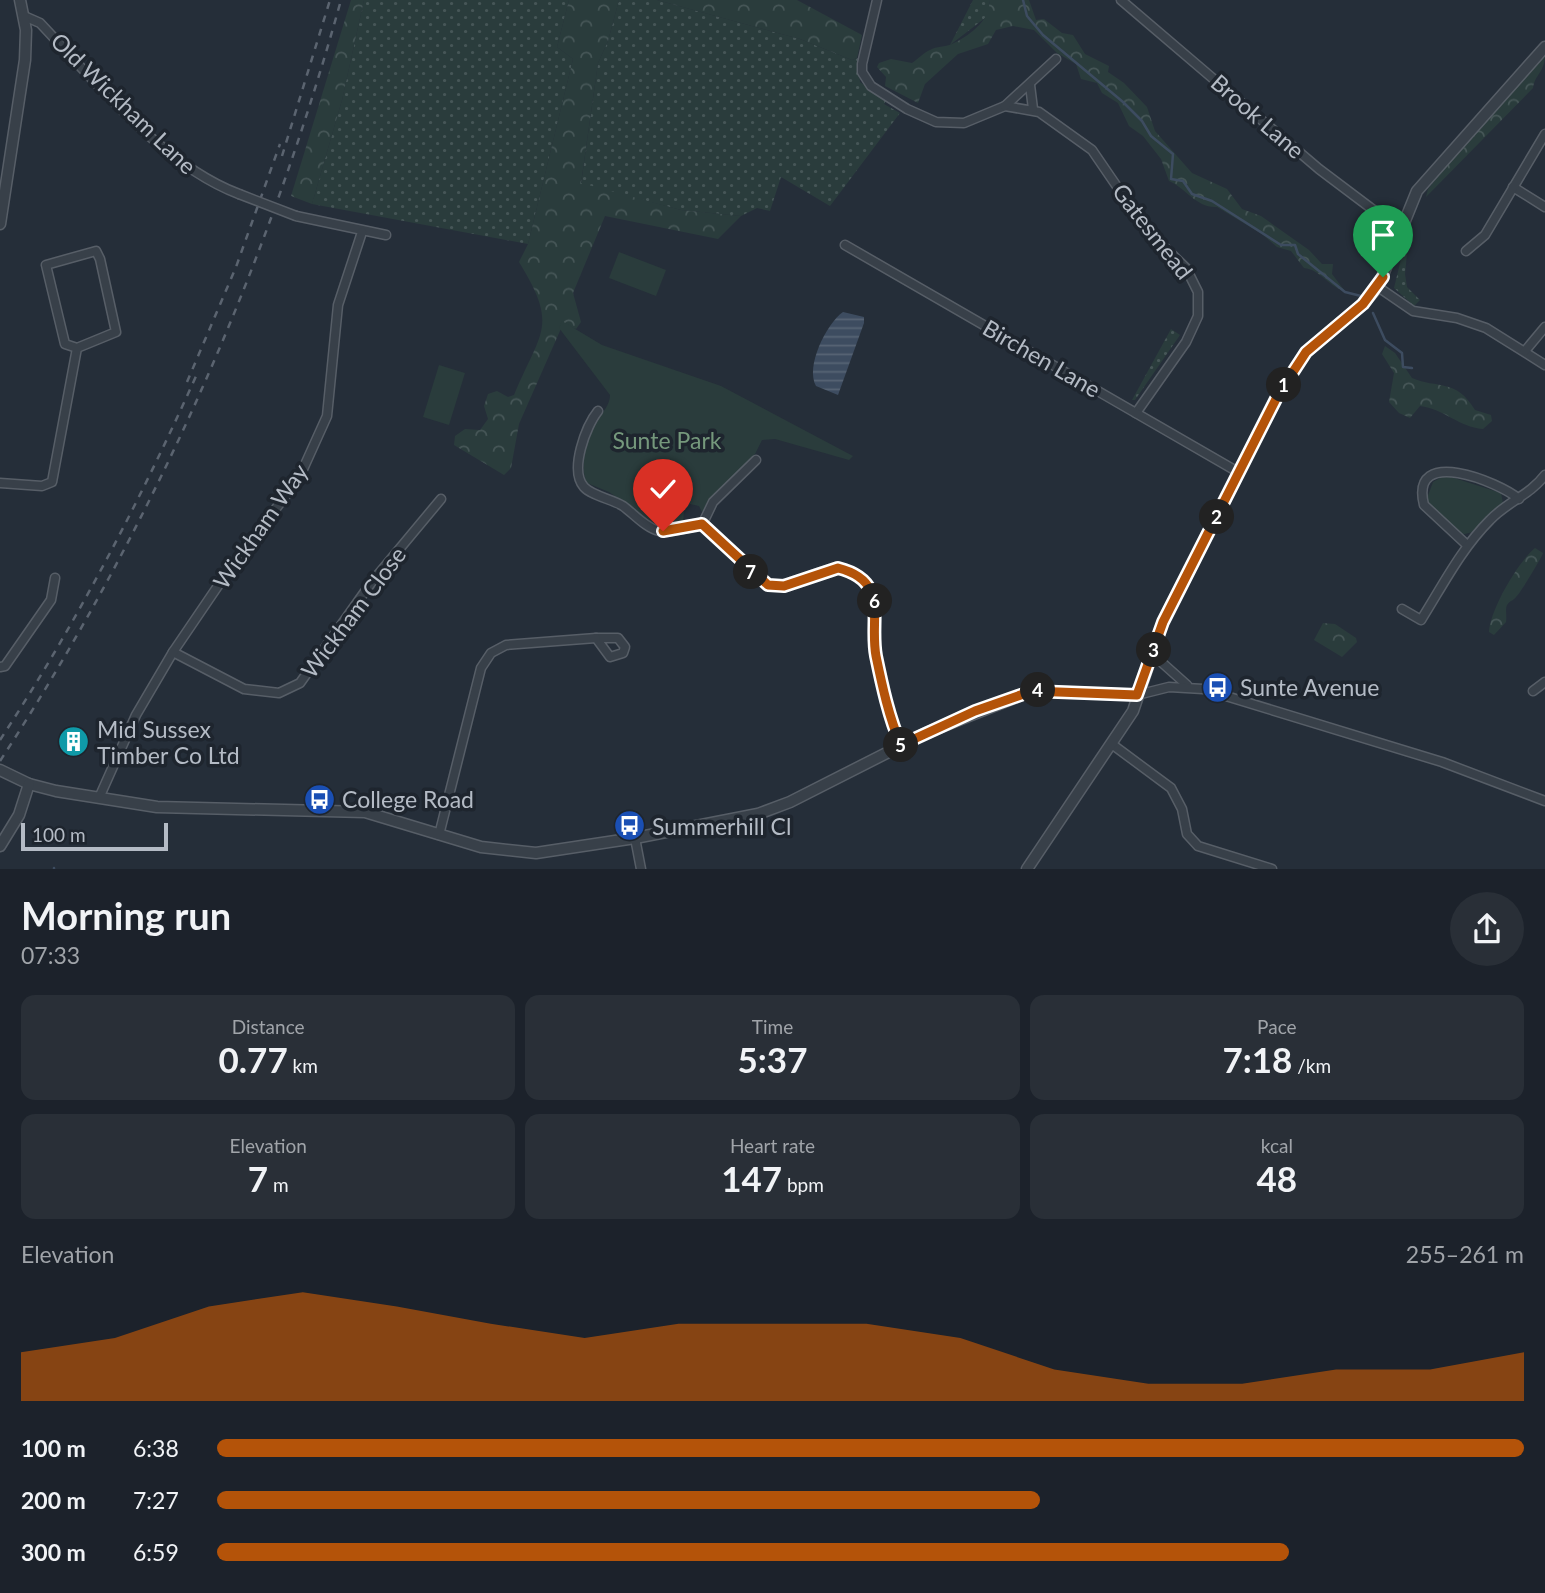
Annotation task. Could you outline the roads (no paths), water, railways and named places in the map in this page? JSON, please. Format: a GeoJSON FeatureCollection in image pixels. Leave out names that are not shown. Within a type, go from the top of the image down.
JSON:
{"type":"FeatureCollection","features":[{"type":"Feature","properties":{"kind":"street"},"geometry":{"type":"LineString","coordinates":[[0,224],[1,203],[25,60],[24,16],[20,0]]}},
{"type":"Feature","properties":{"kind":"street"},"geometry":{"type":"LineString","coordinates":[[877,0],[862,72],[871,86],[907,109],[943,124],[973,121],[1005,106],[1010,98],[1030,85],[1056,60]]}},
{"type":"Feature","properties":{"kind":"street","name":"Brook Lane"},"geometry":{"type":"LineString","coordinates":[[1121,0],[1251,108],[1319,169],[1384,218],[1401,225]]}},
{"type":"Feature","properties":{"kind":"street","name":"Old Wickham Lane"},"geometry":{"type":"LineString","coordinates":[[24,16],[40,23],[119,105],[185,165],[220,187],[296,216],[386,235]]}},
{"type":"Feature","properties":{"kind":"street"},"geometry":{"type":"LineString","coordinates":[[1027,869],[1113,745],[1133,711],[1163,622],[1278,395],[1306,352],[1363,304],[1378,287],[1401,225],[1426,179],[1545,47]]}},
{"type":"Feature","properties":{"kind":"street"},"geometry":{"type":"LineString","coordinates":[[1030,85],[1033,109]]}},
{"type":"Feature","properties":{"kind":"street","name":"Gatesmead"},"geometry":{"type":"LineString","coordinates":[[1005,106],[1033,109],[1082,142],[1099,158],[1146,229],[1186,268],[1198,292],[1198,316],[1194,327],[1136,412]]}},
{"type":"Feature","properties":{"kind":"street"},"geometry":{"type":"LineString","coordinates":[[1466,251],[1485,235],[1545,134]]}},
{"type":"Feature","properties":{"kind":"street"},"geometry":{"type":"LineString","coordinates":[[1513,187],[1545,207]]}},
{"type":"Feature","properties":{"kind":"street","name":"Wickham Way"},"geometry":{"type":"LineString","coordinates":[[99,798],[136,715],[173,652],[224,577],[299,478],[327,416],[338,304],[362,232]]}},
{"type":"Feature","properties":{"kind":"street","name":"Birchen Lane"},"geometry":{"type":"LineString","coordinates":[[845,245],[1238,472]]}},
{"type":"Feature","properties":{"kind":"street"},"geometry":{"type":"LineString","coordinates":[[96,251],[116,332],[77,348],[65,344],[46,265],[96,251]]}},
{"type":"Feature","properties":{"kind":"street"},"geometry":{"type":"LineString","coordinates":[[1378,287],[1413,311],[1471,321],[1545,365]]}},
{"type":"Feature","properties":{"kind":"street"},"geometry":{"type":"LineString","coordinates":[[1525,351],[1545,327]]}},
{"type":"Feature","properties":{"kind":"street"},"geometry":{"type":"LineString","coordinates":[[0,483],[42,486],[52,482],[77,348]]}},
{"type":"Feature","properties":{"kind":"street"},"geometry":{"type":"LineString","coordinates":[[598,411],[589,424],[579,461],[578,471],[587,490],[612,499],[655,530],[680,530],[702,524],[713,502],[756,460]]}},
{"type":"Feature","properties":{"kind":"street"},"geometry":{"type":"LineString","coordinates":[[1467,545],[1424,505],[1423,490],[1430,477],[1438,471],[1456,471],[1520,499]]}},
{"type":"Feature","properties":{"kind":"street"},"geometry":{"type":"LineString","coordinates":[[1402,609],[1421,620],[1467,545],[1500,510],[1520,499],[1545,475]]}},
{"type":"Feature","properties":{"kind":"street","name":"Wickham Close"},"geometry":{"type":"LineString","coordinates":[[173,652],[244,689],[279,694],[300,683],[371,583],[441,499]]}},
{"type":"Feature","properties":{"kind":"street"},"geometry":{"type":"LineString","coordinates":[[702,524],[768,585],[784,586],[838,568],[852,573],[868,587],[876,605],[877,658],[901,745]]}},
{"type":"Feature","properties":{"kind":"street"},"geometry":{"type":"LineString","coordinates":[[0,667],[5,666],[51,600],[55,578]]}},
{"type":"Feature","properties":{"kind":"street"},"geometry":{"type":"LineString","coordinates":[[439,835],[481,668],[486,659],[506,645],[596,638]]}},
{"type":"Feature","properties":{"kind":"street"},"geometry":{"type":"LineString","coordinates":[[1154,649],[1159,660],[1188,686]]}},
{"type":"Feature","properties":{"kind":"street"},"geometry":{"type":"LineString","coordinates":[[1533,691],[1545,682]]}},
{"type":"Feature","properties":{"kind":"street"},"geometry":{"type":"LineString","coordinates":[[0,770],[29,784],[99,798],[187,809],[365,812],[496,850],[536,853],[635,838],[758,814],[790,802],[901,745],[975,711],[1032,691],[1137,695],[1169,687],[1188,686],[1442,762],[1545,801]]}},
{"type":"Feature","properties":{"kind":"street"},"geometry":{"type":"LineString","coordinates":[[1113,745],[1171,788],[1182,809],[1187,834],[1198,846],[1272,869]]}},
{"type":"Feature","properties":{"kind":"street"},"geometry":{"type":"LineString","coordinates":[[0,846],[19,815],[29,784]]}},
{"type":"Feature","properties":{"kind":"street"},"geometry":{"type":"LineString","coordinates":[[635,838],[641,869]]}},
{"type":"Feature","properties":{"kind":"water"},"geometry":{"type":"Polygon","coordinates":[[[843,312],[864,317],[864,323],[838,395],[816,386],[813,368],[824,336],[843,312]]]}},
{"type":"Feature","properties":{"kind":"waterway"},"geometry":{"type":"LineString","coordinates":[[1023,0],[1027,16],[1043,35],[1123,102],[1142,121],[1151,136],[1173,154],[1171,179],[1183,181],[1192,194],[1212,201],[1281,245],[1295,245],[1298,254],[1345,292],[1361,296]]}},
{"type":"Feature","properties":{"kind":"waterway"},"geometry":{"type":"LineString","coordinates":[[1373,313],[1385,340],[1402,353],[1403,367],[1412,368]]}},
{"type":"Feature","properties":{"kind":"railway"},"geometry":{"type":"LineString","coordinates":[[282,156],[330,0]]}},
{"type":"Feature","properties":{"kind":"railway"},"geometry":{"type":"LineString","coordinates":[[0,761],[107,581],[200,394],[278,199],[341,0]]}},
{"type":"Feature","properties":{"kind":"railway"},"geometry":{"type":"LineString","coordinates":[[187,382],[236,267],[280,144]]}},
{"type":"Feature","properties":{"kind":"railway"},"geometry":{"type":"LineString","coordinates":[[0,740],[55,652],[106,561],[197,374]]}},
{"type":"Feature","properties":{"kind":"place","name":"Sunte Avenue"},"geometry":{"type":"Point","coordinates":[1217,687]}},
{"type":"Feature","properties":{"kind":"place","name":"Mid Sussex Timber Co Ltd"},"geometry":{"type":"Point","coordinates":[74,742]}},
{"type":"Feature","properties":{"kind":"place","name":"College Road"},"geometry":{"type":"Point","coordinates":[319,799]}},
{"type":"Feature","properties":{"kind":"place","name":"Summerhill Cl"},"geometry":{"type":"Point","coordinates":[629,826]}},
{"type":"Feature","properties":{"kind":"park label","name":"Sunte Park"},"geometry":{"type":"Point","coordinates":[667,440]}}]}
